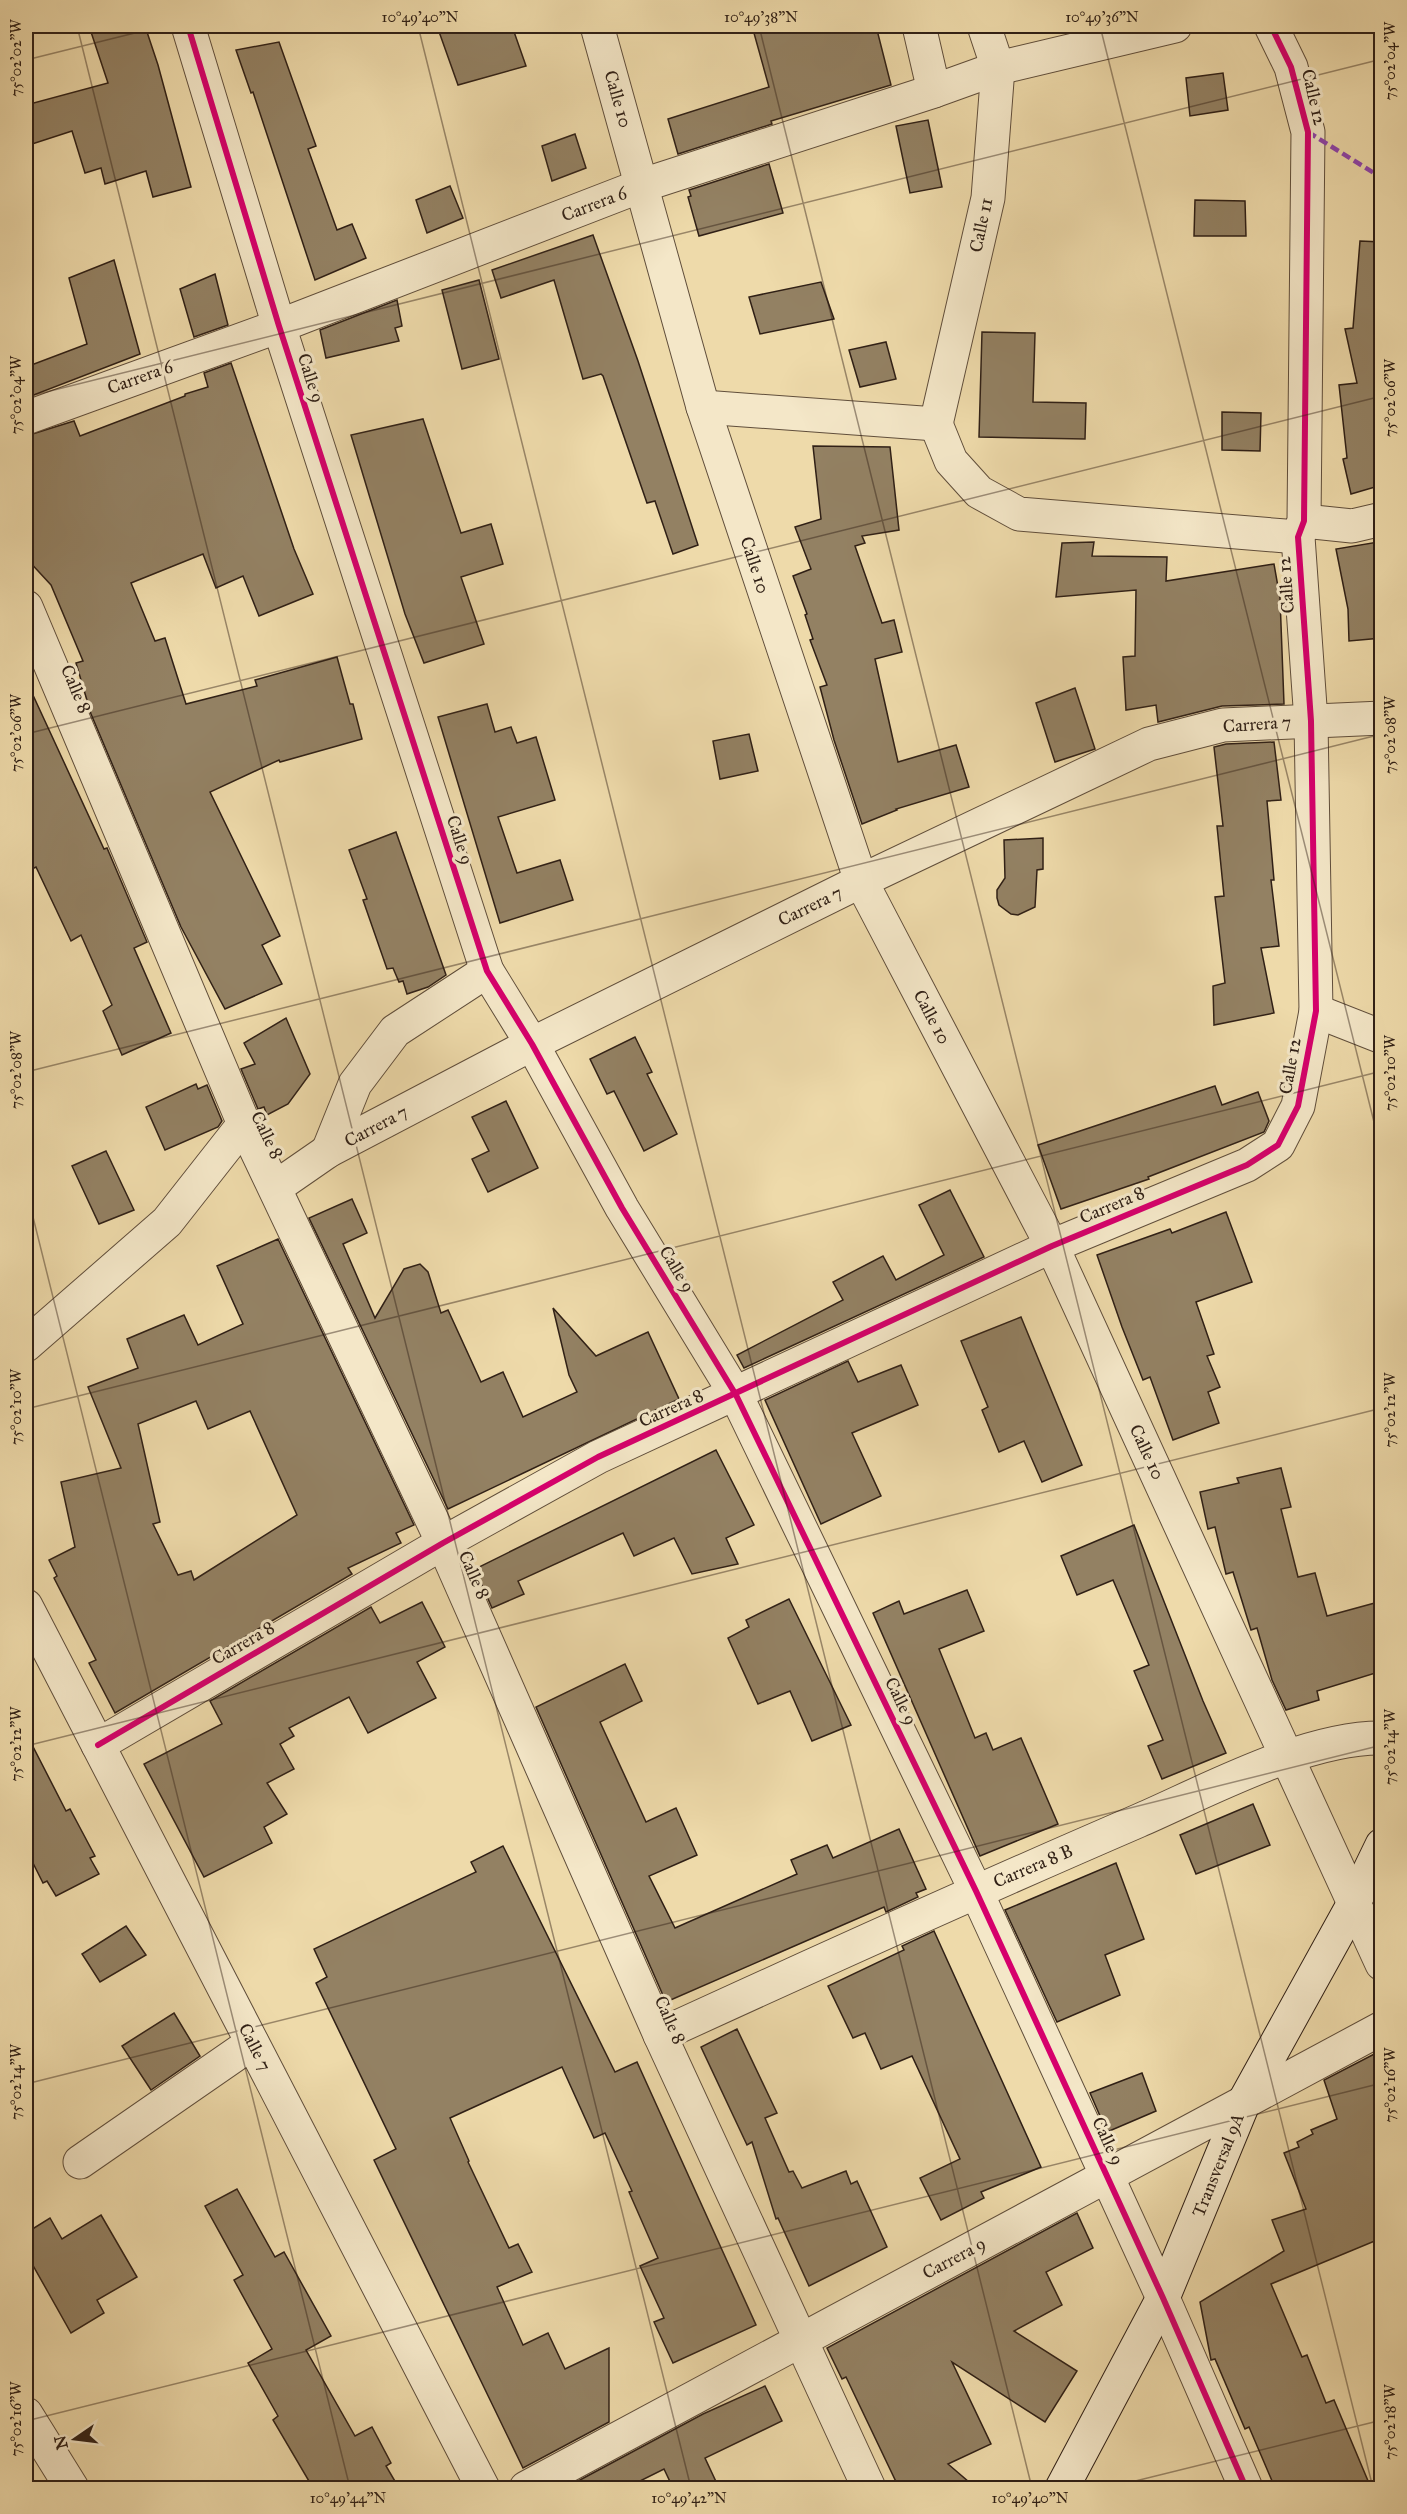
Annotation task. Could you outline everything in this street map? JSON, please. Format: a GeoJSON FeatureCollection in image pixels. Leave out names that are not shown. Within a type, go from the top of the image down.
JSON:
{"type":"FeatureCollection","features":[{"type":"Feature","properties":{"kind":"street","name":"Calle 9"},"geometry":{"type":"LineString","coordinates":[[188,26],[279,326],[487,971],[532,1044],[622,1208],[736,1395],[976,1891],[1163,2298],[1245,2488]]}},
{"type":"Feature","properties":{"kind":"street","name":"Calle 10"},"geometry":{"type":"LineString","coordinates":[[597,26],[703,407],[861,881],[1052,1246],[1382,1964]]}},
{"type":"Feature","properties":{"kind":"street"},"geometry":{"type":"LineString","coordinates":[[920,26],[934,91]]}},
{"type":"Feature","properties":{"kind":"street","name":"Calle 11"},"geometry":{"type":"LineString","coordinates":[[936,424],[988,198],[998,68],[984,26]]}},
{"type":"Feature","properties":{"kind":"street","name":"Carrera 6"},"geometry":{"type":"LineString","coordinates":[[26,418],[279,326],[643,185],[934,91],[998,68],[1175,26]]}},
{"type":"Feature","properties":{"kind":"street","name":"Calle 12"},"geometry":{"type":"LineString","coordinates":[[1271,26],[1292,67],[1308,132],[1301,529],[1311,721],[1316,1011],[1298,1106],[1278,1144]]}},
{"type":"Feature","properties":{"kind":"street"},"geometry":{"type":"LineString","coordinates":[[703,407],[936,424],[951,461],[979,492],[1019,514],[1301,529],[1352,526],[1382,519]]}},
{"type":"Feature","properties":{"kind":"street","name":"Calle 8"},"geometry":{"type":"LineString","coordinates":[[26,607],[244,1124],[276,1187],[443,1543],[660,2035],[869,2488]]}},
{"type":"Feature","properties":{"kind":"street","name":"Carrera 7"},"geometry":{"type":"LineString","coordinates":[[276,1187],[328,1151],[532,1044],[861,881],[1149,744],[1223,725],[1382,718]]}},
{"type":"Feature","properties":{"kind":"street","name":"Carrera 7"},"geometry":{"type":"LineString","coordinates":[[328,1151],[355,1084],[395,1031],[487,971]]}},
{"type":"Feature","properties":{"kind":"street"},"geometry":{"type":"LineString","coordinates":[[1316,1011],[1382,1037]]}},
{"type":"Feature","properties":{"kind":"street"},"geometry":{"type":"LineString","coordinates":[[26,1345],[167,1222],[244,1124]]}},
{"type":"Feature","properties":{"kind":"street","name":"Carrera 8"},"geometry":{"type":"LineString","coordinates":[[98,1745],[443,1543],[598,1457],[736,1395],[1052,1246],[1247,1165],[1278,1144]]}},
{"type":"Feature","properties":{"kind":"street","name":"Calle 7"},"geometry":{"type":"LineString","coordinates":[[26,1606],[483,2488]]}},
{"type":"Feature","properties":{"kind":"street","name":"Carrera 8 B"},"geometry":{"type":"LineString","coordinates":[[660,2035],[976,1891],[1286,1757],[1359,1738],[1382,1738]]}},
{"type":"Feature","properties":{"kind":"street","name":"Transversal 9A"},"geometry":{"type":"LineString","coordinates":[[1062,2488],[1163,2298],[1243,2104],[1353,1905],[1382,1845]]}},
{"type":"Feature","properties":{"kind":"street","name":"Carrera 9"},"geometry":{"type":"LineString","coordinates":[[526,2488],[1382,2028]]}},
{"type":"Feature","properties":{"kind":"street"},"geometry":{"type":"LineString","coordinates":[[80,2162],[252,2043]]}},
{"type":"Feature","properties":{"kind":"street"},"geometry":{"type":"LineString","coordinates":[[26,2414],[72,2488]]}},
{"type":"Feature","properties":{"kind":"building"},"geometry":{"type":"Polygon","coordinates":[[[89,26],[145,26],[191,187],[153,197],[146,171],[105,184],[101,168],[85,173],[72,131],[26,146],[26,105],[108,83],[89,26]]]}},
{"type":"Feature","properties":{"kind":"building"},"geometry":{"type":"Polygon","coordinates":[[[437,26],[512,26],[526,66],[458,85],[437,26]]]}},
{"type":"Feature","properties":{"kind":"building"},"geometry":{"type":"Polygon","coordinates":[[[752,26],[876,26],[891,85],[771,121],[772,124],[678,154],[668,119],[769,87],[752,26]]]}},
{"type":"Feature","properties":{"kind":"building"},"geometry":{"type":"Polygon","coordinates":[[[279,42],[316,146],[308,149],[337,230],[352,224],[366,258],[315,280],[253,92],[251,93],[236,50],[279,42]]]}},
{"type":"Feature","properties":{"kind":"building"},"geometry":{"type":"Polygon","coordinates":[[[1223,73],[1228,110],[1190,116],[1186,78],[1223,73]]]}},
{"type":"Feature","properties":{"kind":"building"},"geometry":{"type":"Polygon","coordinates":[[[928,120],[942,187],[910,193],[896,126],[928,120]]]}},
{"type":"Feature","properties":{"kind":"building"},"geometry":{"type":"Polygon","coordinates":[[[575,134],[586,168],[552,181],[542,146],[575,134]]]}},
{"type":"Feature","properties":{"kind":"building"},"geometry":{"type":"Polygon","coordinates":[[[769,164],[783,213],[699,236],[688,197],[691,196],[689,190],[769,164]]]}},
{"type":"Feature","properties":{"kind":"building"},"geometry":{"type":"Polygon","coordinates":[[[450,186],[463,218],[427,233],[416,200],[450,186]]]}},
{"type":"Feature","properties":{"kind":"building"},"geometry":{"type":"Polygon","coordinates":[[[1195,200],[1245,201],[1246,236],[1194,236],[1195,200]]]}},
{"type":"Feature","properties":{"kind":"building"},"geometry":{"type":"Polygon","coordinates":[[[593,235],[638,361],[698,545],[673,554],[655,501],[647,503],[603,376],[601,374],[583,379],[554,280],[501,298],[492,270],[593,235]]]}},
{"type":"Feature","properties":{"kind":"building"},"geometry":{"type":"Polygon","coordinates":[[[1360,241],[1382,242],[1382,485],[1351,494],[1343,459],[1347,458],[1339,385],[1357,383],[1345,329],[1353,328],[1360,241]]]}},
{"type":"Feature","properties":{"kind":"building"},"geometry":{"type":"Polygon","coordinates":[[[114,260],[140,354],[26,398],[26,367],[87,344],[69,278],[114,260]]]}},
{"type":"Feature","properties":{"kind":"building"},"geometry":{"type":"Polygon","coordinates":[[[215,274],[228,325],[194,337],[180,289],[215,274]]]}},
{"type":"Feature","properties":{"kind":"building"},"geometry":{"type":"Polygon","coordinates":[[[479,280],[499,359],[462,369],[442,290],[479,280]]]}},
{"type":"Feature","properties":{"kind":"building"},"geometry":{"type":"Polygon","coordinates":[[[821,282],[834,319],[760,334],[749,297],[821,282]]]}},
{"type":"Feature","properties":{"kind":"building"},"geometry":{"type":"Polygon","coordinates":[[[397,300],[402,326],[395,328],[399,341],[326,358],[320,330],[397,300]]]}},
{"type":"Feature","properties":{"kind":"building"},"geometry":{"type":"Polygon","coordinates":[[[982,332],[1035,333],[1033,402],[1086,403],[1085,439],[979,437],[982,332]]]}},
{"type":"Feature","properties":{"kind":"building"},"geometry":{"type":"Polygon","coordinates":[[[886,342],[896,379],[860,387],[849,350],[886,342]]]}},
{"type":"Feature","properties":{"kind":"building"},"geometry":{"type":"Polygon","coordinates":[[[231,363],[294,549],[313,594],[259,616],[243,576],[216,588],[203,554],[131,583],[155,641],[165,638],[186,704],[257,686],[255,680],[337,657],[362,739],[280,762],[279,760],[210,792],[280,936],[262,945],[282,984],[225,1009],[181,927],[91,714],[76,663],[83,661],[51,585],[26,558],[26,436],[74,421],[80,436],[208,387],[204,373],[231,363]]]}},
{"type":"Feature","properties":{"kind":"building"},"geometry":{"type":"Polygon","coordinates":[[[1222,412],[1261,413],[1260,451],[1222,450],[1222,412]]]}},
{"type":"Feature","properties":{"kind":"building"},"geometry":{"type":"Polygon","coordinates":[[[423,419],[461,533],[491,524],[503,564],[461,577],[484,644],[424,663],[405,614],[351,435],[423,419]]]}},
{"type":"Feature","properties":{"kind":"building"},"geometry":{"type":"Polygon","coordinates":[[[813,446],[890,447],[899,530],[862,536],[865,543],[855,546],[882,623],[894,620],[902,652],[875,659],[898,762],[956,745],[969,787],[896,809],[862,824],[834,740],[820,687],[827,685],[810,640],[813,639],[805,615],[807,614],[793,576],[811,569],[795,527],[821,519],[813,446]]]}},
{"type":"Feature","properties":{"kind":"building"},"geometry":{"type":"Polygon","coordinates":[[[1094,542],[1092,556],[1167,557],[1166,581],[1274,564],[1280,598],[1284,704],[1222,706],[1158,722],[1156,705],[1126,710],[1123,657],[1135,656],[1136,590],[1056,597],[1062,543],[1094,542]]]}},
{"type":"Feature","properties":{"kind":"building"},"geometry":{"type":"Polygon","coordinates":[[[1378,542],[1382,562],[1382,638],[1349,641],[1348,609],[1336,549],[1378,542]]]}},
{"type":"Feature","properties":{"kind":"building"},"geometry":{"type":"Polygon","coordinates":[[[26,680],[104,849],[107,848],[147,942],[134,948],[171,1033],[122,1055],[103,1011],[112,1005],[81,935],[71,941],[36,867],[26,872],[26,680]]]}},
{"type":"Feature","properties":{"kind":"building"},"geometry":{"type":"Polygon","coordinates":[[[1075,688],[1095,749],[1055,762],[1036,703],[1075,688]]]}},
{"type":"Feature","properties":{"kind":"building"},"geometry":{"type":"Polygon","coordinates":[[[487,704],[495,732],[511,727],[517,743],[536,737],[555,800],[498,817],[517,873],[560,860],[573,900],[500,923],[438,717],[487,704]]]}},
{"type":"Feature","properties":{"kind":"building"},"geometry":{"type":"Polygon","coordinates":[[[749,734],[758,771],[720,779],[713,741],[749,734]]]}},
{"type":"Feature","properties":{"kind":"building"},"geometry":{"type":"Polygon","coordinates":[[[1274,742],[1281,800],[1267,801],[1274,880],[1271,880],[1279,946],[1261,948],[1274,1013],[1214,1025],[1213,986],[1225,983],[1215,897],[1224,896],[1217,826],[1223,826],[1214,747],[1226,744],[1274,742]]]}},
{"type":"Feature","properties":{"kind":"building"},"geometry":{"type":"Polygon","coordinates":[[[396,832],[446,975],[428,987],[407,994],[403,981],[399,982],[393,968],[387,969],[363,900],[367,899],[349,850],[396,832]]]}},
{"type":"Feature","properties":{"kind":"building"},"geometry":{"type":"Polygon","coordinates":[[[1043,838],[1043,869],[1037,870],[1035,907],[1018,915],[1011,914],[999,905],[997,898],[997,890],[1005,878],[1004,840],[1043,838]]]}},
{"type":"Feature","properties":{"kind":"building"},"geometry":{"type":"Polygon","coordinates":[[[286,1018],[310,1074],[288,1104],[267,1115],[264,1107],[258,1109],[241,1069],[255,1064],[244,1043],[286,1018]]]}},
{"type":"Feature","properties":{"kind":"building"},"geometry":{"type":"Polygon","coordinates":[[[635,1037],[652,1072],[647,1074],[677,1134],[644,1151],[614,1091],[607,1094],[590,1059],[635,1037]]]}},
{"type":"Feature","properties":{"kind":"building"},"geometry":{"type":"Polygon","coordinates":[[[196,1084],[198,1089],[207,1085],[222,1121],[218,1127],[165,1150],[146,1107],[196,1084]]]}},
{"type":"Feature","properties":{"kind":"building"},"geometry":{"type":"Polygon","coordinates":[[[1215,1086],[1222,1105],[1258,1092],[1269,1121],[1264,1132],[1148,1177],[1149,1179],[1061,1209],[1038,1145],[1215,1086]]]}},
{"type":"Feature","properties":{"kind":"building"},"geometry":{"type":"Polygon","coordinates":[[[506,1101],[538,1168],[488,1192],[472,1159],[489,1151],[472,1117],[506,1101]]]}},
{"type":"Feature","properties":{"kind":"building"},"geometry":{"type":"Polygon","coordinates":[[[106,1151],[134,1210],[99,1224],[72,1166],[106,1151]]]}},
{"type":"Feature","properties":{"kind":"building"},"geometry":{"type":"Polygon","coordinates":[[[950,1190],[984,1257],[744,1368],[737,1355],[843,1300],[833,1282],[883,1256],[896,1280],[944,1255],[919,1205],[950,1190]]]}},
{"type":"Feature","properties":{"kind":"building"},"geometry":{"type":"Polygon","coordinates":[[[352,1199],[367,1233],[343,1244],[375,1318],[404,1269],[420,1264],[428,1272],[441,1313],[448,1310],[481,1382],[503,1372],[523,1417],[577,1392],[569,1375],[553,1308],[596,1356],[648,1332],[679,1399],[448,1509],[309,1218],[352,1199]]]}},
{"type":"Feature","properties":{"kind":"building"},"geometry":{"type":"Polygon","coordinates":[[[1226,1212],[1252,1282],[1196,1302],[1214,1354],[1207,1356],[1220,1387],[1208,1392],[1219,1423],[1173,1440],[1150,1377],[1143,1380],[1097,1255],[1170,1229],[1172,1233],[1226,1212]]]}},
{"type":"Feature","properties":{"kind":"building"},"geometry":{"type":"Polygon","coordinates":[[[278,1239],[414,1525],[396,1533],[401,1543],[348,1568],[352,1574],[115,1713],[89,1663],[96,1660],[54,1578],[57,1576],[49,1560],[75,1547],[61,1482],[121,1468],[88,1387],[138,1368],[127,1339],[184,1315],[198,1345],[243,1324],[217,1266],[278,1239]],[[196,1401],[138,1424],[160,1522],[153,1524],[178,1575],[191,1571],[194,1580],[297,1515],[250,1411],[208,1429],[196,1401]]]}},
{"type":"Feature","properties":{"kind":"building"},"geometry":{"type":"Polygon","coordinates":[[[1021,1317],[1082,1465],[1042,1482],[1024,1441],[999,1452],[982,1410],[988,1407],[961,1341],[1021,1317]]]}},
{"type":"Feature","properties":{"kind":"building"},"geometry":{"type":"Polygon","coordinates":[[[848,1361],[858,1382],[901,1365],[918,1405],[852,1433],[881,1496],[821,1524],[765,1400],[848,1361]]]}},
{"type":"Feature","properties":{"kind":"building"},"geometry":{"type":"Polygon","coordinates":[[[716,1450],[754,1525],[726,1538],[738,1564],[692,1574],[674,1538],[634,1556],[623,1533],[518,1581],[524,1594],[492,1608],[475,1569],[716,1450]]]}},
{"type":"Feature","properties":{"kind":"building"},"geometry":{"type":"Polygon","coordinates":[[[1281,1468],[1291,1507],[1281,1509],[1298,1577],[1315,1573],[1327,1616],[1382,1601],[1382,1671],[1317,1691],[1319,1700],[1286,1710],[1272,1680],[1257,1628],[1251,1630],[1233,1572],[1226,1574],[1215,1527],[1208,1529],[1200,1492],[1239,1483],[1237,1478],[1281,1468]]]}},
{"type":"Feature","properties":{"kind":"building"},"geometry":{"type":"Polygon","coordinates":[[[1134,1525],[1203,1701],[1226,1753],[1162,1779],[1148,1746],[1163,1740],[1134,1671],[1149,1665],[1113,1580],[1077,1595],[1061,1556],[1134,1525]]]}},
{"type":"Feature","properties":{"kind":"building"},"geometry":{"type":"Polygon","coordinates":[[[967,1590],[984,1631],[939,1649],[975,1738],[986,1733],[993,1750],[1021,1738],[1058,1824],[980,1856],[873,1613],[899,1601],[904,1614],[967,1590]]]}},
{"type":"Feature","properties":{"kind":"building"},"geometry":{"type":"Polygon","coordinates":[[[789,1599],[851,1725],[812,1741],[790,1691],[758,1704],[728,1638],[749,1627],[746,1620],[789,1599]]]}},
{"type":"Feature","properties":{"kind":"building"},"geometry":{"type":"Polygon","coordinates":[[[422,1602],[445,1647],[417,1662],[436,1698],[368,1733],[349,1697],[289,1728],[294,1736],[280,1744],[294,1769],[267,1783],[287,1814],[264,1827],[272,1843],[204,1877],[144,1764],[222,1724],[210,1701],[371,1607],[380,1623],[422,1602]]]}},
{"type":"Feature","properties":{"kind":"building"},"geometry":{"type":"Polygon","coordinates":[[[625,1664],[642,1701],[600,1722],[646,1822],[676,1808],[697,1855],[649,1876],[675,1928],[797,1874],[791,1860],[827,1845],[833,1858],[899,1829],[926,1889],[916,1893],[918,1897],[886,1912],[884,1907],[666,2002],[536,1707],[625,1664]]]}},
{"type":"Feature","properties":{"kind":"building"},"geometry":{"type":"Polygon","coordinates":[[[26,1733],[66,1811],[70,1809],[95,1856],[90,1858],[99,1874],[56,1896],[47,1881],[43,1883],[26,1849],[26,1733]]]}},
{"type":"Feature","properties":{"kind":"building"},"geometry":{"type":"Polygon","coordinates":[[[1253,1804],[1270,1845],[1196,1874],[1180,1835],[1253,1804]]]}},
{"type":"Feature","properties":{"kind":"building"},"geometry":{"type":"Polygon","coordinates":[[[503,1846],[615,2072],[637,2062],[756,2325],[673,2363],[654,2322],[664,2318],[640,2266],[658,2258],[629,2192],[632,2191],[605,2133],[594,2138],[562,2067],[450,2118],[509,2248],[518,2244],[532,2272],[497,2287],[523,2345],[548,2333],[565,2369],[609,2348],[609,2422],[523,2468],[374,2160],[396,2149],[316,1983],[327,1977],[314,1949],[476,1872],[471,1862],[503,1846]]]}},
{"type":"Feature","properties":{"kind":"building"},"geometry":{"type":"Polygon","coordinates":[[[1116,1863],[1144,1939],[1105,1955],[1120,1995],[1057,2022],[1005,1910],[1116,1863]]]}},
{"type":"Feature","properties":{"kind":"building"},"geometry":{"type":"Polygon","coordinates":[[[126,1926],[146,1955],[100,1982],[82,1954],[126,1926]]]}},
{"type":"Feature","properties":{"kind":"building"},"geometry":{"type":"Polygon","coordinates":[[[934,1931],[1041,2167],[981,2192],[984,2198],[941,2220],[920,2178],[960,2159],[912,2056],[881,2069],[865,2033],[853,2038],[828,1986],[904,1950],[902,1946],[934,1931]]]}},
{"type":"Feature","properties":{"kind":"building"},"geometry":{"type":"Polygon","coordinates":[[[174,2013],[200,2056],[151,2090],[122,2046],[174,2013]]]}},
{"type":"Feature","properties":{"kind":"building"},"geometry":{"type":"Polygon","coordinates":[[[737,2029],[777,2113],[765,2118],[789,2172],[793,2171],[802,2188],[846,2171],[851,2184],[857,2181],[887,2247],[809,2286],[778,2218],[776,2219],[752,2142],[747,2145],[701,2047],[737,2029]]]}},
{"type":"Feature","properties":{"kind":"building"},"geometry":{"type":"Polygon","coordinates":[[[1382,2050],[1382,2238],[1271,2284],[1302,2357],[1307,2355],[1326,2403],[1334,2400],[1371,2488],[1275,2488],[1249,2427],[1245,2429],[1215,2359],[1211,2360],[1200,2302],[1284,2251],[1272,2220],[1306,2209],[1284,2153],[1299,2147],[1297,2142],[1313,2134],[1311,2130],[1337,2119],[1324,2080],[1382,2050]]]}},
{"type":"Feature","properties":{"kind":"building"},"geometry":{"type":"Polygon","coordinates":[[[1142,2073],[1156,2111],[1107,2132],[1090,2093],[1142,2073]]]}},
{"type":"Feature","properties":{"kind":"building"},"geometry":{"type":"Polygon","coordinates":[[[237,2189],[275,2257],[284,2252],[331,2336],[306,2350],[355,2436],[372,2427],[391,2463],[386,2466],[399,2488],[313,2488],[273,2420],[278,2416],[248,2363],[272,2349],[234,2280],[243,2275],[205,2206],[237,2189]]]}},
{"type":"Feature","properties":{"kind":"building"},"geometry":{"type":"Polygon","coordinates":[[[1077,2213],[1093,2248],[1046,2272],[1062,2305],[1014,2331],[1077,2371],[1045,2422],[952,2362],[991,2444],[948,2464],[976,2488],[899,2488],[846,2377],[842,2379],[827,2348],[1077,2213]]]}},
{"type":"Feature","properties":{"kind":"building"},"geometry":{"type":"Polygon","coordinates":[[[101,2215],[137,2277],[97,2300],[104,2313],[71,2333],[26,2253],[26,2233],[50,2218],[62,2239],[101,2215]]]}},
{"type":"Feature","properties":{"kind":"building"},"geometry":{"type":"Polygon","coordinates":[[[765,2386],[782,2421],[705,2458],[719,2488],[673,2488],[664,2469],[626,2488],[565,2488],[703,2414],[765,2386]]]}},
{"type":"Feature","properties":{"kind":"marked path"},"geometry":{"type":"LineString","coordinates":[[1308,132],[1382,178]]}},
{"type":"Feature","properties":{"kind":"cycle path"},"geometry":{"type":"LineString","coordinates":[[188,26],[279,326],[487,971],[532,1044],[622,1208],[736,1395],[976,1891],[1163,2298],[1246,2488]]}},
{"type":"Feature","properties":{"kind":"cycle path"},"geometry":{"type":"LineString","coordinates":[[98,1745],[443,1543],[598,1457],[1052,1246],[1247,1165],[1278,1145],[1298,1106],[1316,1011],[1311,721],[1298,537],[1304,521],[1308,132],[1291,67],[1271,26]]}}]}
